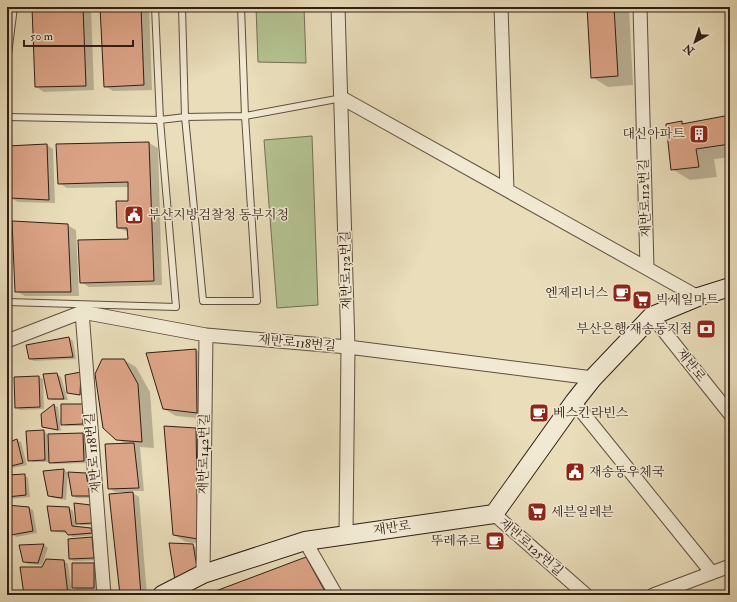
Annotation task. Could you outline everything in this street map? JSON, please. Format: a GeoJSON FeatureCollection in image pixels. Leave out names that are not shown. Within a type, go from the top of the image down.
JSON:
{"type":"FeatureCollection","features":[{"type":"Feature","properties":{"kind":"main road"},"geometry":{"type":"LineString","coordinates":[[494,514],[574,402],[593,378],[652,316],[698,296],[730,287]]}},
{"type":"Feature","properties":{"kind":"main road","name":"재반로"},"geometry":{"type":"LineString","coordinates":[[162,595],[202,574],[306,541],[346,534],[494,514]]}},
{"type":"Feature","properties":{"kind":"street","name":"재반로132번길"},"geometry":{"type":"LineString","coordinates":[[338,7],[342,98],[348,347],[346,534]]}},
{"type":"Feature","properties":{"kind":"street"},"geometry":{"type":"LineString","coordinates":[[501,7],[507,190]]}},
{"type":"Feature","properties":{"kind":"street","name":"재반로112번길"},"geometry":{"type":"LineString","coordinates":[[640,7],[647,268]]}},
{"type":"Feature","properties":{"kind":"street"},"geometry":{"type":"LineString","coordinates":[[342,98],[698,296]]}},
{"type":"Feature","properties":{"kind":"street"},"geometry":{"type":"LineString","coordinates":[[7,341],[82,312]]}},
{"type":"Feature","properties":{"kind":"street","name":"재반로118번길"},"geometry":{"type":"LineString","coordinates":[[82,312],[206,335],[348,347],[593,378]]}},
{"type":"Feature","properties":{"kind":"street","name":"재반로 118번길"},"geometry":{"type":"LineString","coordinates":[[82,312],[104,595]]}},
{"type":"Feature","properties":{"kind":"street","name":"재반로"},"geometry":{"type":"LineString","coordinates":[[652,316],[730,414]]}},
{"type":"Feature","properties":{"kind":"street","name":"재반로142번길"},"geometry":{"type":"LineString","coordinates":[[202,574],[206,335]]}},
{"type":"Feature","properties":{"kind":"street"},"geometry":{"type":"LineString","coordinates":[[574,402],[712,573]]}},
{"type":"Feature","properties":{"kind":"street","name":"재반로125번길"},"geometry":{"type":"LineString","coordinates":[[494,514],[586,595]]}},
{"type":"Feature","properties":{"kind":"street"},"geometry":{"type":"LineString","coordinates":[[306,541],[336,595]]}},
{"type":"Feature","properties":{"kind":"street"},"geometry":{"type":"LineString","coordinates":[[653,595],[730,566]]}},
{"type":"Feature","properties":{"kind":"lane"},"geometry":{"type":"LineString","coordinates":[[7,62],[14,7]]}},
{"type":"Feature","properties":{"kind":"lane"},"geometry":{"type":"LineString","coordinates":[[7,302],[176,307],[160,120],[155,7]]}},
{"type":"Feature","properties":{"kind":"lane"},"geometry":{"type":"LineString","coordinates":[[182,7],[185,117],[202,301],[257,301],[245,116],[241,7]]}},
{"type":"Feature","properties":{"kind":"lane"},"geometry":{"type":"LineString","coordinates":[[7,117],[160,120],[185,117],[245,116],[342,98]]}},
{"type":"Feature","properties":{"kind":"green space"},"geometry":{"type":"Polygon","coordinates":[[[256,7],[304,7],[306,63],[258,62],[256,7]]]}},
{"type":"Feature","properties":{"kind":"green space"},"geometry":{"type":"Polygon","coordinates":[[[312,136],[318,305],[277,308],[264,140],[312,136]]]}},
{"type":"Feature","properties":{"kind":"building"},"geometry":{"type":"Polygon","coordinates":[[[32,7],[83,7],[86,86],[35,87],[32,7]]]}},
{"type":"Feature","properties":{"kind":"building"},"geometry":{"type":"Polygon","coordinates":[[[100,7],[141,7],[144,85],[104,87],[100,7]]]}},
{"type":"Feature","properties":{"kind":"building"},"geometry":{"type":"Polygon","coordinates":[[[587,7],[614,7],[618,76],[591,78],[587,7]]]}},
{"type":"Feature","properties":{"kind":"building","name":"대신아파트"},"geometry":{"type":"Polygon","coordinates":[[[730,115],[730,144],[696,149],[699,167],[671,170],[666,124],[682,121],[682,124],[730,115]]]}},
{"type":"Feature","properties":{"kind":"building","name":"부산지방검찰청 동부지청"},"geometry":{"type":"Polygon","coordinates":[[[149,142],[154,281],[80,283],[78,240],[128,239],[127,228],[117,228],[116,201],[128,201],[128,182],[58,184],[56,144],[149,142]]]}},
{"type":"Feature","properties":{"kind":"building"},"geometry":{"type":"Polygon","coordinates":[[[47,144],[49,200],[10,198],[7,146],[47,144]]]}},
{"type":"Feature","properties":{"kind":"building"},"geometry":{"type":"Polygon","coordinates":[[[12,221],[68,224],[71,292],[15,292],[12,221]]]}},
{"type":"Feature","properties":{"kind":"building"},"geometry":{"type":"Polygon","coordinates":[[[69,337],[73,357],[29,359],[26,345],[69,337]]]}},
{"type":"Feature","properties":{"kind":"building"},"geometry":{"type":"Polygon","coordinates":[[[196,349],[197,413],[163,409],[146,353],[196,349]]]}},
{"type":"Feature","properties":{"kind":"building"},"geometry":{"type":"Polygon","coordinates":[[[102,359],[124,359],[138,384],[142,442],[116,440],[103,428],[95,374],[102,359]]]}},
{"type":"Feature","properties":{"kind":"building"},"geometry":{"type":"Polygon","coordinates":[[[81,372],[80,395],[67,393],[65,375],[81,372]]]}},
{"type":"Feature","properties":{"kind":"building"},"geometry":{"type":"Polygon","coordinates":[[[57,373],[64,399],[48,399],[43,374],[57,373]]]}},
{"type":"Feature","properties":{"kind":"building"},"geometry":{"type":"Polygon","coordinates":[[[39,376],[40,407],[15,408],[14,377],[39,376]]]}},
{"type":"Feature","properties":{"kind":"building"},"geometry":{"type":"Polygon","coordinates":[[[54,404],[58,430],[42,427],[41,414],[54,404]]]}},
{"type":"Feature","properties":{"kind":"building"},"geometry":{"type":"Polygon","coordinates":[[[61,404],[83,404],[83,424],[61,425],[61,404]]]}},
{"type":"Feature","properties":{"kind":"building"},"geometry":{"type":"Polygon","coordinates":[[[164,426],[196,428],[198,539],[173,535],[164,426]]]}},
{"type":"Feature","properties":{"kind":"building"},"geometry":{"type":"Polygon","coordinates":[[[44,430],[45,460],[28,461],[26,431],[44,430]]]}},
{"type":"Feature","properties":{"kind":"building"},"geometry":{"type":"Polygon","coordinates":[[[83,433],[84,461],[49,463],[48,434],[83,433]]]}},
{"type":"Feature","properties":{"kind":"building"},"geometry":{"type":"Polygon","coordinates":[[[17,439],[23,463],[7,467],[7,443],[17,439]]]}},
{"type":"Feature","properties":{"kind":"building"},"geometry":{"type":"Polygon","coordinates":[[[134,443],[139,488],[108,489],[105,444],[134,443]]]}},
{"type":"Feature","properties":{"kind":"building"},"geometry":{"type":"Polygon","coordinates":[[[64,469],[62,498],[48,496],[43,471],[64,469]]]}},
{"type":"Feature","properties":{"kind":"building"},"geometry":{"type":"Polygon","coordinates":[[[68,472],[86,473],[90,496],[72,496],[68,472]]]}},
{"type":"Feature","properties":{"kind":"building"},"geometry":{"type":"Polygon","coordinates":[[[25,474],[26,495],[7,497],[7,475],[25,474]]]}},
{"type":"Feature","properties":{"kind":"building"},"geometry":{"type":"Polygon","coordinates":[[[133,492],[141,595],[120,595],[109,494],[133,492]]]}},
{"type":"Feature","properties":{"kind":"building"},"geometry":{"type":"Polygon","coordinates":[[[74,503],[91,505],[93,523],[76,524],[74,503]]]}},
{"type":"Feature","properties":{"kind":"building"},"geometry":{"type":"Polygon","coordinates":[[[7,505],[29,507],[33,531],[11,535],[7,505]]]}},
{"type":"Feature","properties":{"kind":"building"},"geometry":{"type":"Polygon","coordinates":[[[47,506],[69,507],[72,526],[91,528],[92,533],[68,535],[65,531],[51,531],[47,506]]]}},
{"type":"Feature","properties":{"kind":"building"},"geometry":{"type":"Polygon","coordinates":[[[92,537],[94,558],[69,559],[68,539],[92,537]]]}},
{"type":"Feature","properties":{"kind":"building"},"geometry":{"type":"Polygon","coordinates":[[[169,543],[193,544],[198,573],[175,580],[169,543]]]}},
{"type":"Feature","properties":{"kind":"building"},"geometry":{"type":"Polygon","coordinates":[[[44,544],[38,563],[23,562],[19,545],[44,544]]]}},
{"type":"Feature","properties":{"kind":"building"},"geometry":{"type":"Polygon","coordinates":[[[306,557],[327,595],[214,595],[213,592],[306,557]]]}},
{"type":"Feature","properties":{"kind":"building"},"geometry":{"type":"Polygon","coordinates":[[[46,559],[64,560],[68,595],[24,595],[20,567],[42,567],[46,559]]]}},
{"type":"Feature","properties":{"kind":"building"},"geometry":{"type":"Polygon","coordinates":[[[72,563],[94,563],[94,588],[72,588],[72,563]]]}},
{"type":"Feature","properties":{"kind":"place","name":"대신아파트"},"geometry":{"type":"Point","coordinates":[699,134]}},
{"type":"Feature","properties":{"kind":"place","name":"부산지방검찰청 동부지청"},"geometry":{"type":"Point","coordinates":[134,215]}},
{"type":"Feature","properties":{"kind":"place","name":"엔제리너스"},"geometry":{"type":"Point","coordinates":[622,293]}},
{"type":"Feature","properties":{"kind":"place","name":"빅세일마트"},"geometry":{"type":"Point","coordinates":[642,300]}},
{"type":"Feature","properties":{"kind":"place","name":"부산은행 재송동지점"},"geometry":{"type":"Point","coordinates":[706,329]}},
{"type":"Feature","properties":{"kind":"place","name":"베스킨라빈스"},"geometry":{"type":"Point","coordinates":[539,413]}},
{"type":"Feature","properties":{"kind":"place","name":"재송동우체국"},"geometry":{"type":"Point","coordinates":[575,472]}},
{"type":"Feature","properties":{"kind":"place","name":"세븐일레븐"},"geometry":{"type":"Point","coordinates":[537,512]}},
{"type":"Feature","properties":{"kind":"place","name":"뚜레쥬르"},"geometry":{"type":"Point","coordinates":[495,541]}}]}
